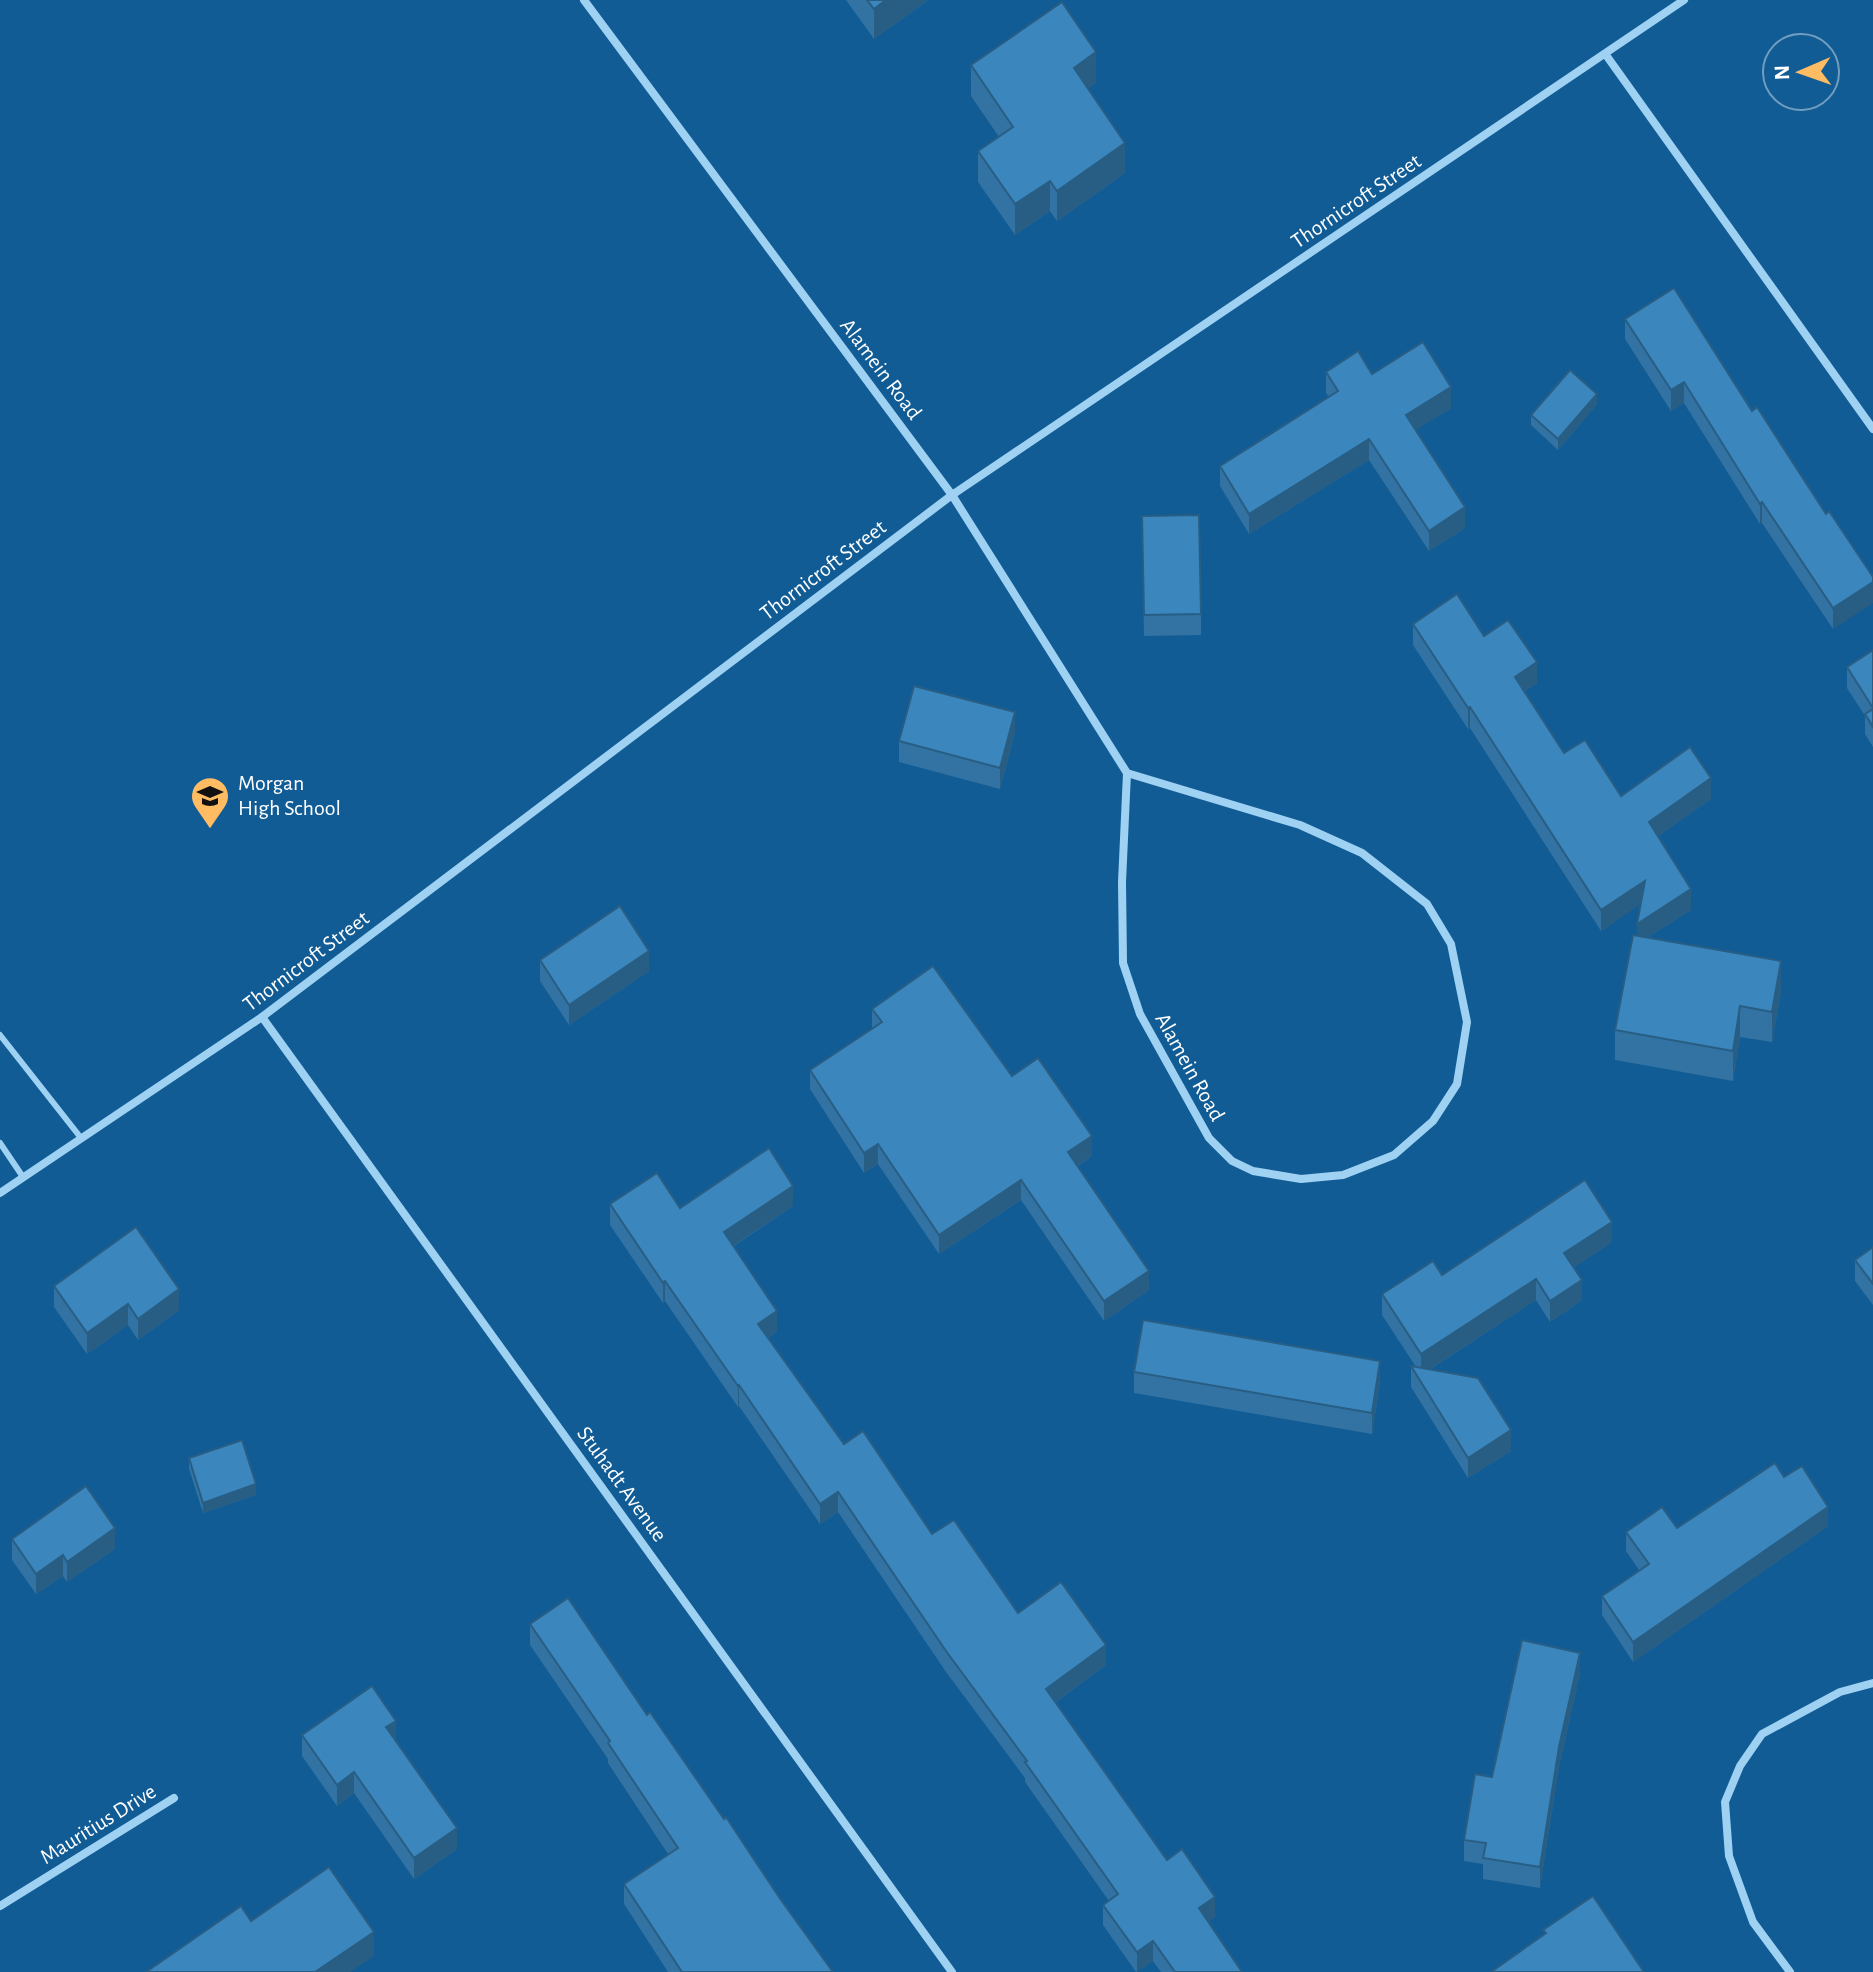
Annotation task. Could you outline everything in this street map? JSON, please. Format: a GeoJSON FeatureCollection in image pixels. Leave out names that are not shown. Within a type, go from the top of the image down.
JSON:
{"type":"FeatureCollection","features":[{"type":"Feature","properties":{"kind":"street","name":"Alamein Road"},"geometry":{"type":"LineString","coordinates":[[584,0],[952,495],[1127,773],[1122,882],[1123,963],[1140,1014],[1209,1138],[1232,1161],[1253,1171],[1301,1179],[1343,1175],[1394,1155],[1433,1121],[1457,1084],[1467,1022],[1451,944],[1427,904],[1362,853],[1300,825],[1127,773]]}},
{"type":"Feature","properties":{"kind":"street","name":"Thornicroft Street"},"geometry":{"type":"LineString","coordinates":[[0,1193],[262,1017],[952,495],[1684,0]]}},
{"type":"Feature","properties":{"kind":"street"},"geometry":{"type":"LineString","coordinates":[[1606,55],[1873,429]]}},
{"type":"Feature","properties":{"kind":"street","name":"Stuhadt Avenue"},"geometry":{"type":"LineString","coordinates":[[262,1017],[952,1972]]}},
{"type":"Feature","properties":{"kind":"street"},"geometry":{"type":"LineString","coordinates":[[1790,1972],[1753,1922],[1729,1856],[1725,1802],[1740,1766],[1762,1734],[1840,1692],[1873,1683]]}},
{"type":"Feature","properties":{"kind":"street","name":"Mauritius Drive"},"geometry":{"type":"LineString","coordinates":[[0,1906],[174,1798]]}},
{"type":"Feature","properties":{"kind":"lane"},"geometry":{"type":"LineString","coordinates":[[0,1035],[81,1138]]}},
{"type":"Feature","properties":{"kind":"lane"},"geometry":{"type":"LineString","coordinates":[[0,1143],[23,1177]]}},
{"type":"Feature","properties":{"kind":"building"},"geometry":{"type":"Polygon","coordinates":[[[867,0],[886,0],[874,9],[867,0]]]}},
{"type":"Feature","properties":{"kind":"building"},"geometry":{"type":"Polygon","coordinates":[[[1062,2],[1096,52],[1074,68],[1125,143],[1057,191],[1050,181],[1015,204],[978,151],[1013,127],[971,65],[1062,2]]]}},
{"type":"Feature","properties":{"kind":"building"},"geometry":{"type":"Polygon","coordinates":[[[1674,288],[1752,411],[1757,407],[1826,514],[1829,511],[1873,577],[1873,582],[1833,608],[1762,502],[1760,504],[1684,382],[1671,390],[1625,319],[1674,288]]]}},
{"type":"Feature","properties":{"kind":"building"},"geometry":{"type":"Polygon","coordinates":[[[1423,342],[1451,387],[1406,415],[1465,507],[1429,531],[1369,439],[1249,514],[1220,466],[1338,391],[1326,372],[1358,351],[1372,374],[1423,342]]]}},
{"type":"Feature","properties":{"kind":"building"},"geometry":{"type":"Polygon","coordinates":[[[1570,370],[1597,394],[1558,439],[1531,415],[1570,370]]]}},
{"type":"Feature","properties":{"kind":"building"},"geometry":{"type":"Polygon","coordinates":[[[1199,515],[1201,614],[1144,615],[1142,516],[1199,515]]]}},
{"type":"Feature","properties":{"kind":"building"},"geometry":{"type":"Polygon","coordinates":[[[1457,594],[1484,636],[1508,620],[1537,662],[1515,677],[1564,753],[1585,740],[1621,796],[1690,747],[1711,778],[1649,822],[1691,889],[1637,924],[1645,881],[1601,910],[1413,624],[1457,594]]]}},
{"type":"Feature","properties":{"kind":"building"},"geometry":{"type":"Polygon","coordinates":[[[1873,650],[1873,708],[1847,667],[1873,650]]]}},
{"type":"Feature","properties":{"kind":"building"},"geometry":{"type":"Polygon","coordinates":[[[914,686],[1015,712],[1000,768],[899,741],[914,686]]]}},
{"type":"Feature","properties":{"kind":"building"},"geometry":{"type":"Polygon","coordinates":[[[1873,709],[1873,727],[1865,714],[1873,709]]]}},
{"type":"Feature","properties":{"kind":"building"},"geometry":{"type":"Polygon","coordinates":[[[620,906],[649,951],[569,1005],[540,960],[620,906]]]}},
{"type":"Feature","properties":{"kind":"building"},"geometry":{"type":"Polygon","coordinates":[[[1633,935],[1781,961],[1772,1012],[1740,1006],[1733,1051],[1615,1030],[1633,935]]]}},
{"type":"Feature","properties":{"kind":"building"},"geometry":{"type":"Polygon","coordinates":[[[933,966],[1012,1076],[1038,1058],[1092,1136],[1068,1152],[1149,1271],[1104,1301],[1021,1180],[939,1235],[878,1144],[864,1153],[810,1070],[882,1022],[872,1009],[933,966]]]}},
{"type":"Feature","properties":{"kind":"building"},"geometry":{"type":"Polygon","coordinates":[[[769,1148],[793,1186],[724,1232],[777,1311],[758,1324],[844,1444],[863,1431],[932,1534],[954,1520],[1018,1613],[1061,1582],[1106,1645],[1046,1689],[1167,1860],[1182,1849],[1215,1897],[1199,1908],[1242,1972],[1175,1972],[1153,1941],[1137,1952],[1103,1905],[1118,1894],[838,1492],[820,1504],[610,1204],[657,1173],[680,1208],[769,1148]]]}},
{"type":"Feature","properties":{"kind":"building"},"geometry":{"type":"Polygon","coordinates":[[[1585,1180],[1612,1222],[1564,1253],[1582,1280],[1550,1301],[1536,1279],[1421,1354],[1382,1294],[1433,1261],[1442,1275],[1585,1180]]]}},
{"type":"Feature","properties":{"kind":"building"},"geometry":{"type":"Polygon","coordinates":[[[136,1227],[179,1289],[138,1319],[128,1304],[87,1333],[54,1286],[136,1227]]]}},
{"type":"Feature","properties":{"kind":"building"},"geometry":{"type":"Polygon","coordinates":[[[1873,1247],[1873,1284],[1855,1260],[1873,1247]]]}},
{"type":"Feature","properties":{"kind":"building"},"geometry":{"type":"Polygon","coordinates":[[[1143,1320],[1380,1361],[1372,1413],[1134,1372],[1143,1320]]]}},
{"type":"Feature","properties":{"kind":"building"},"geometry":{"type":"Polygon","coordinates":[[[1411,1366],[1478,1378],[1511,1430],[1468,1458],[1411,1366]]]}},
{"type":"Feature","properties":{"kind":"building"},"geometry":{"type":"Polygon","coordinates":[[[242,1440],[256,1484],[203,1503],[189,1458],[242,1440]]]}},
{"type":"Feature","properties":{"kind":"building"},"geometry":{"type":"Polygon","coordinates":[[[1775,1463],[1784,1477],[1802,1466],[1828,1507],[1633,1642],[1602,1596],[1649,1564],[1626,1532],[1662,1507],[1677,1528],[1775,1463]]]}},
{"type":"Feature","properties":{"kind":"building"},"geometry":{"type":"Polygon","coordinates":[[[86,1486],[115,1528],[67,1562],[63,1555],[36,1574],[12,1539],[86,1486]]]}},
{"type":"Feature","properties":{"kind":"building"},"geometry":{"type":"Polygon","coordinates":[[[568,1598],[647,1715],[650,1712],[833,1972],[682,1972],[624,1884],[678,1848],[530,1624],[568,1598]]]}},
{"type":"Feature","properties":{"kind":"building"},"geometry":{"type":"Polygon","coordinates":[[[1522,1640],[1580,1653],[1559,1747],[1540,1867],[1483,1858],[1486,1843],[1464,1840],[1475,1774],[1492,1777],[1522,1640]]]}},
{"type":"Feature","properties":{"kind":"building"},"geometry":{"type":"Polygon","coordinates":[[[372,1686],[396,1721],[386,1727],[457,1828],[414,1858],[354,1772],[337,1785],[302,1735],[372,1686]]]}},
{"type":"Feature","properties":{"kind":"building"},"geometry":{"type":"Polygon","coordinates":[[[329,1867],[374,1932],[315,1972],[146,1972],[241,1906],[251,1921],[329,1867]]]}},
{"type":"Feature","properties":{"kind":"building"},"geometry":{"type":"Polygon","coordinates":[[[1593,1896],[1644,1972],[1491,1972],[1546,1933],[1543,1930],[1593,1896]]]}},
{"type":"Feature","properties":{"kind":"place","name":"Morgan High School"},"geometry":{"type":"Point","coordinates":[210,830]}}]}
